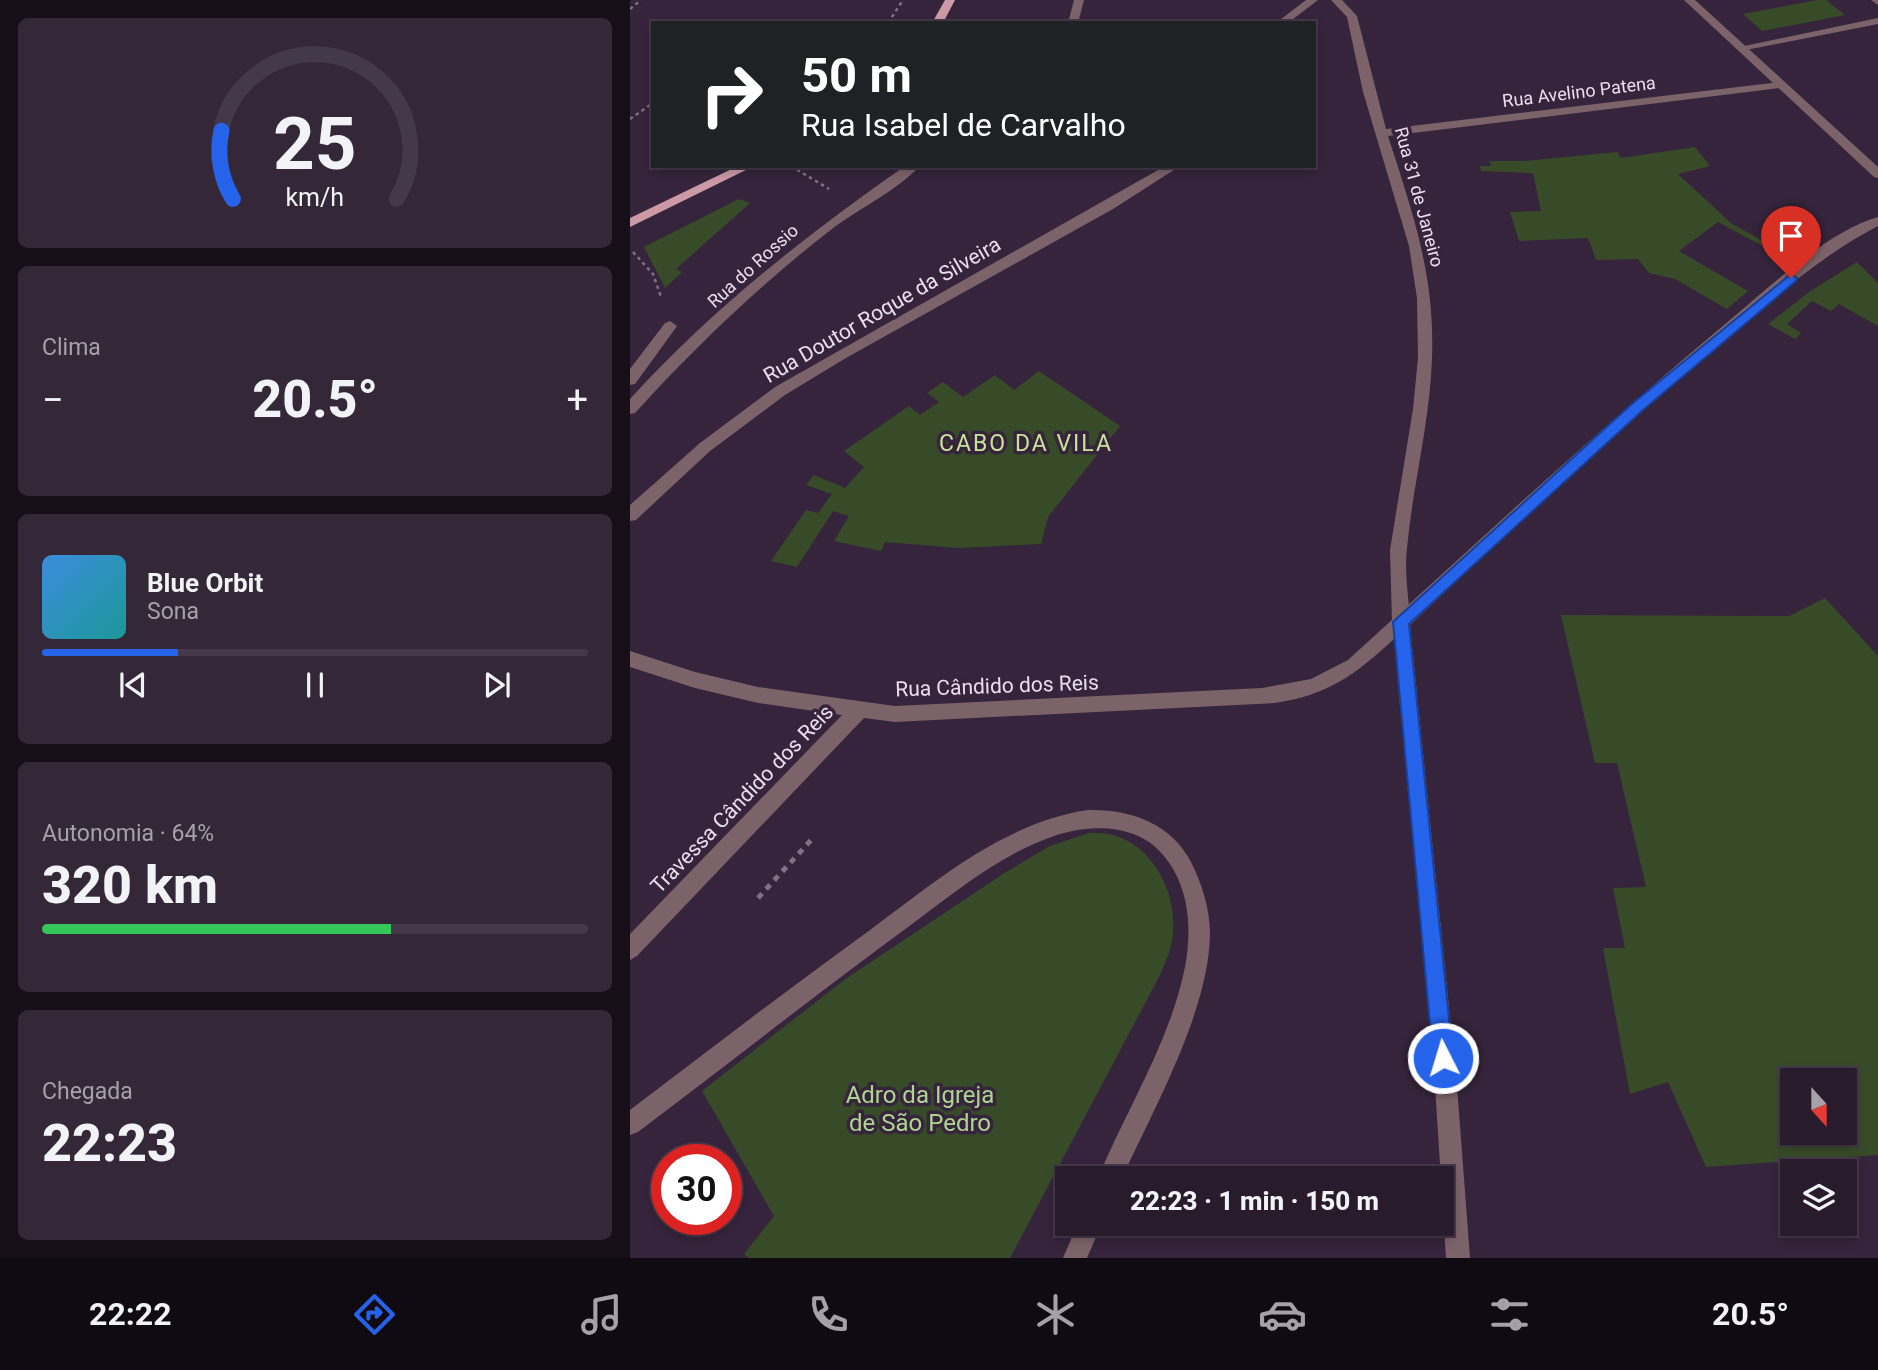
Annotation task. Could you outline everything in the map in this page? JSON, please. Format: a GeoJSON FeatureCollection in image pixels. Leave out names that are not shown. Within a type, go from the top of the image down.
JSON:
{"type":"FeatureCollection","features":[{"type":"Feature","properties":{"kind":"main road"},"geometry":{"type":"LineString","coordinates":[[938,21],[950,0]]}},
{"type":"Feature","properties":{"kind":"main road"},"geometry":{"type":"LineString","coordinates":[[630,223],[744,168]]}},
{"type":"Feature","properties":{"kind":"street"},"geometry":{"type":"LineString","coordinates":[[1074,21],[1079,0]]}},
{"type":"Feature","properties":{"kind":"street"},"geometry":{"type":"LineString","coordinates":[[1284,21],[1313,0]]}},
{"type":"Feature","properties":{"kind":"street","name":"Rua 31 de Janeiro"},"geometry":{"type":"LineString","coordinates":[[1336,0],[1352,16],[1369,92],[1416,246],[1425,316],[1421,409],[1398,550],[1401,622],[1446,1086],[1458,1258]]}},
{"type":"Feature","properties":{"kind":"street"},"geometry":{"type":"LineString","coordinates":[[1689,0],[1878,174]]}},
{"type":"Feature","properties":{"kind":"street"},"geometry":{"type":"LineString","coordinates":[[1741,48],[1878,21]]}},
{"type":"Feature","properties":{"kind":"street","name":"Rua Avelino Patena"},"geometry":{"type":"LineString","coordinates":[[1382,134],[1781,85]]}},
{"type":"Feature","properties":{"kind":"street","name":"Rua do Rossio"},"geometry":{"type":"LineString","coordinates":[[630,409],[761,281],[813,237],[911,168]]}},
{"type":"Feature","properties":{"kind":"street","name":"Rua Doutor Roque da Silveira"},"geometry":{"type":"LineString","coordinates":[[630,515],[705,447],[780,391],[850,348],[1108,206],[1171,168]]}},
{"type":"Feature","properties":{"kind":"street","name":"Rua Cândido dos Reis"},"geometry":{"type":"LineString","coordinates":[[630,659],[727,688],[858,711],[913,715],[1275,695],[1310,688],[1339,676],[1699,354],[1820,256],[1878,221]]}},
{"type":"Feature","properties":{"kind":"street"},"geometry":{"type":"LineString","coordinates":[[630,380],[670,326]]}},
{"type":"Feature","properties":{"kind":"street","name":"Travessa Cândido dos Reis"},"geometry":{"type":"LineString","coordinates":[[630,949],[858,711]]}},
{"type":"Feature","properties":{"kind":"street"},"geometry":{"type":"LineString","coordinates":[[630,1124],[871,942],[1005,849],[1052,827],[1097,817],[1122,820],[1158,836],[1173,851],[1192,888],[1199,939],[1196,964],[1177,1025],[1115,1166]]}},
{"type":"Feature","properties":{"kind":"street"},"geometry":{"type":"LineString","coordinates":[[1075,1258],[1084,1236]]}},
{"type":"Feature","properties":{"kind":"path"},"geometry":{"type":"LineString","coordinates":[[630,9],[641,0]]}},
{"type":"Feature","properties":{"kind":"path"},"geometry":{"type":"LineString","coordinates":[[889,21],[903,0]]}},
{"type":"Feature","properties":{"kind":"path"},"geometry":{"type":"LineString","coordinates":[[630,120],[651,104]]}},
{"type":"Feature","properties":{"kind":"path"},"geometry":{"type":"LineString","coordinates":[[794,168],[856,205]]}},
{"type":"Feature","properties":{"kind":"path"},"geometry":{"type":"LineString","coordinates":[[630,249],[653,274],[670,326]]}},
{"type":"Feature","properties":{"kind":"path"},"geometry":{"type":"LineString","coordinates":[[758,898],[813,838]]}},
{"type":"Feature","properties":{"kind":"green space"},"geometry":{"type":"Polygon","coordinates":[[[1826,0],[1845,15],[1762,31],[1743,14],[1826,0]]]}},
{"type":"Feature","properties":{"kind":"green space"},"geometry":{"type":"Polygon","coordinates":[[[1695,147],[1710,166],[1678,174],[1732,224],[1791,256],[1787,259],[1718,222],[1679,251],[1748,291],[1727,309],[1675,279],[1649,273],[1638,259],[1596,260],[1588,238],[1519,241],[1510,212],[1541,211],[1533,173],[1481,171],[1480,166],[1491,166],[1489,161],[1525,161],[1617,152],[1621,158],[1695,147]]]}},
{"type":"Feature","properties":{"kind":"green space"},"geometry":{"type":"Polygon","coordinates":[[[739,199],[750,203],[676,269],[682,272],[665,288],[644,247],[739,199]]]}},
{"type":"Feature","properties":{"kind":"green space"},"geometry":{"type":"Polygon","coordinates":[[[1857,262],[1878,283],[1878,326],[1839,304],[1831,311],[1812,301],[1787,324],[1801,333],[1795,339],[1768,324],[1809,292],[1857,262]]]}},
{"type":"Feature","properties":{"kind":"green space"},"geometry":{"type":"Polygon","coordinates":[[[1039,371],[1120,426],[1048,517],[1041,544],[959,548],[885,542],[881,551],[834,541],[849,516],[833,511],[797,567],[771,561],[806,510],[818,513],[832,494],[806,485],[814,475],[845,488],[864,467],[844,451],[909,406],[920,415],[939,402],[927,393],[943,382],[963,397],[995,375],[1014,390],[1039,371]]]}},
{"type":"Feature","properties":{"kind":"green space"},"geometry":{"type":"Polygon","coordinates":[[[1825,598],[1878,656],[1878,1155],[1780,1159],[1780,1162],[1706,1167],[1668,1082],[1630,1094],[1603,948],[1625,948],[1613,888],[1646,887],[1617,763],[1595,763],[1561,615],[1789,616],[1825,598]]]}},
{"type":"Feature","properties":{"kind":"green space","name":"Adro da Igreja de São Pedro"},"geometry":{"type":"Polygon","coordinates":[[[1089,833],[1108,834],[1125,840],[1140,850],[1153,863],[1169,896],[1173,914],[1172,939],[1160,975],[1059,1166],[1055,1166],[1055,1173],[1010,1258],[749,1258],[744,1254],[774,1216],[742,1160],[742,1144],[733,1144],[702,1091],[844,980],[1006,872],[1050,846],[1089,833]]]}},
{"type":"Feature","properties":{"kind":"district","name":"CABO DA VILA"},"geometry":{"type":"Point","coordinates":[1026,443]}},
{"type":"Feature","properties":{"kind":"route"},"geometry":{"type":"LineString","coordinates":[[1443,1058],[1401,622],[1638,407],[1791,278]]}}]}
